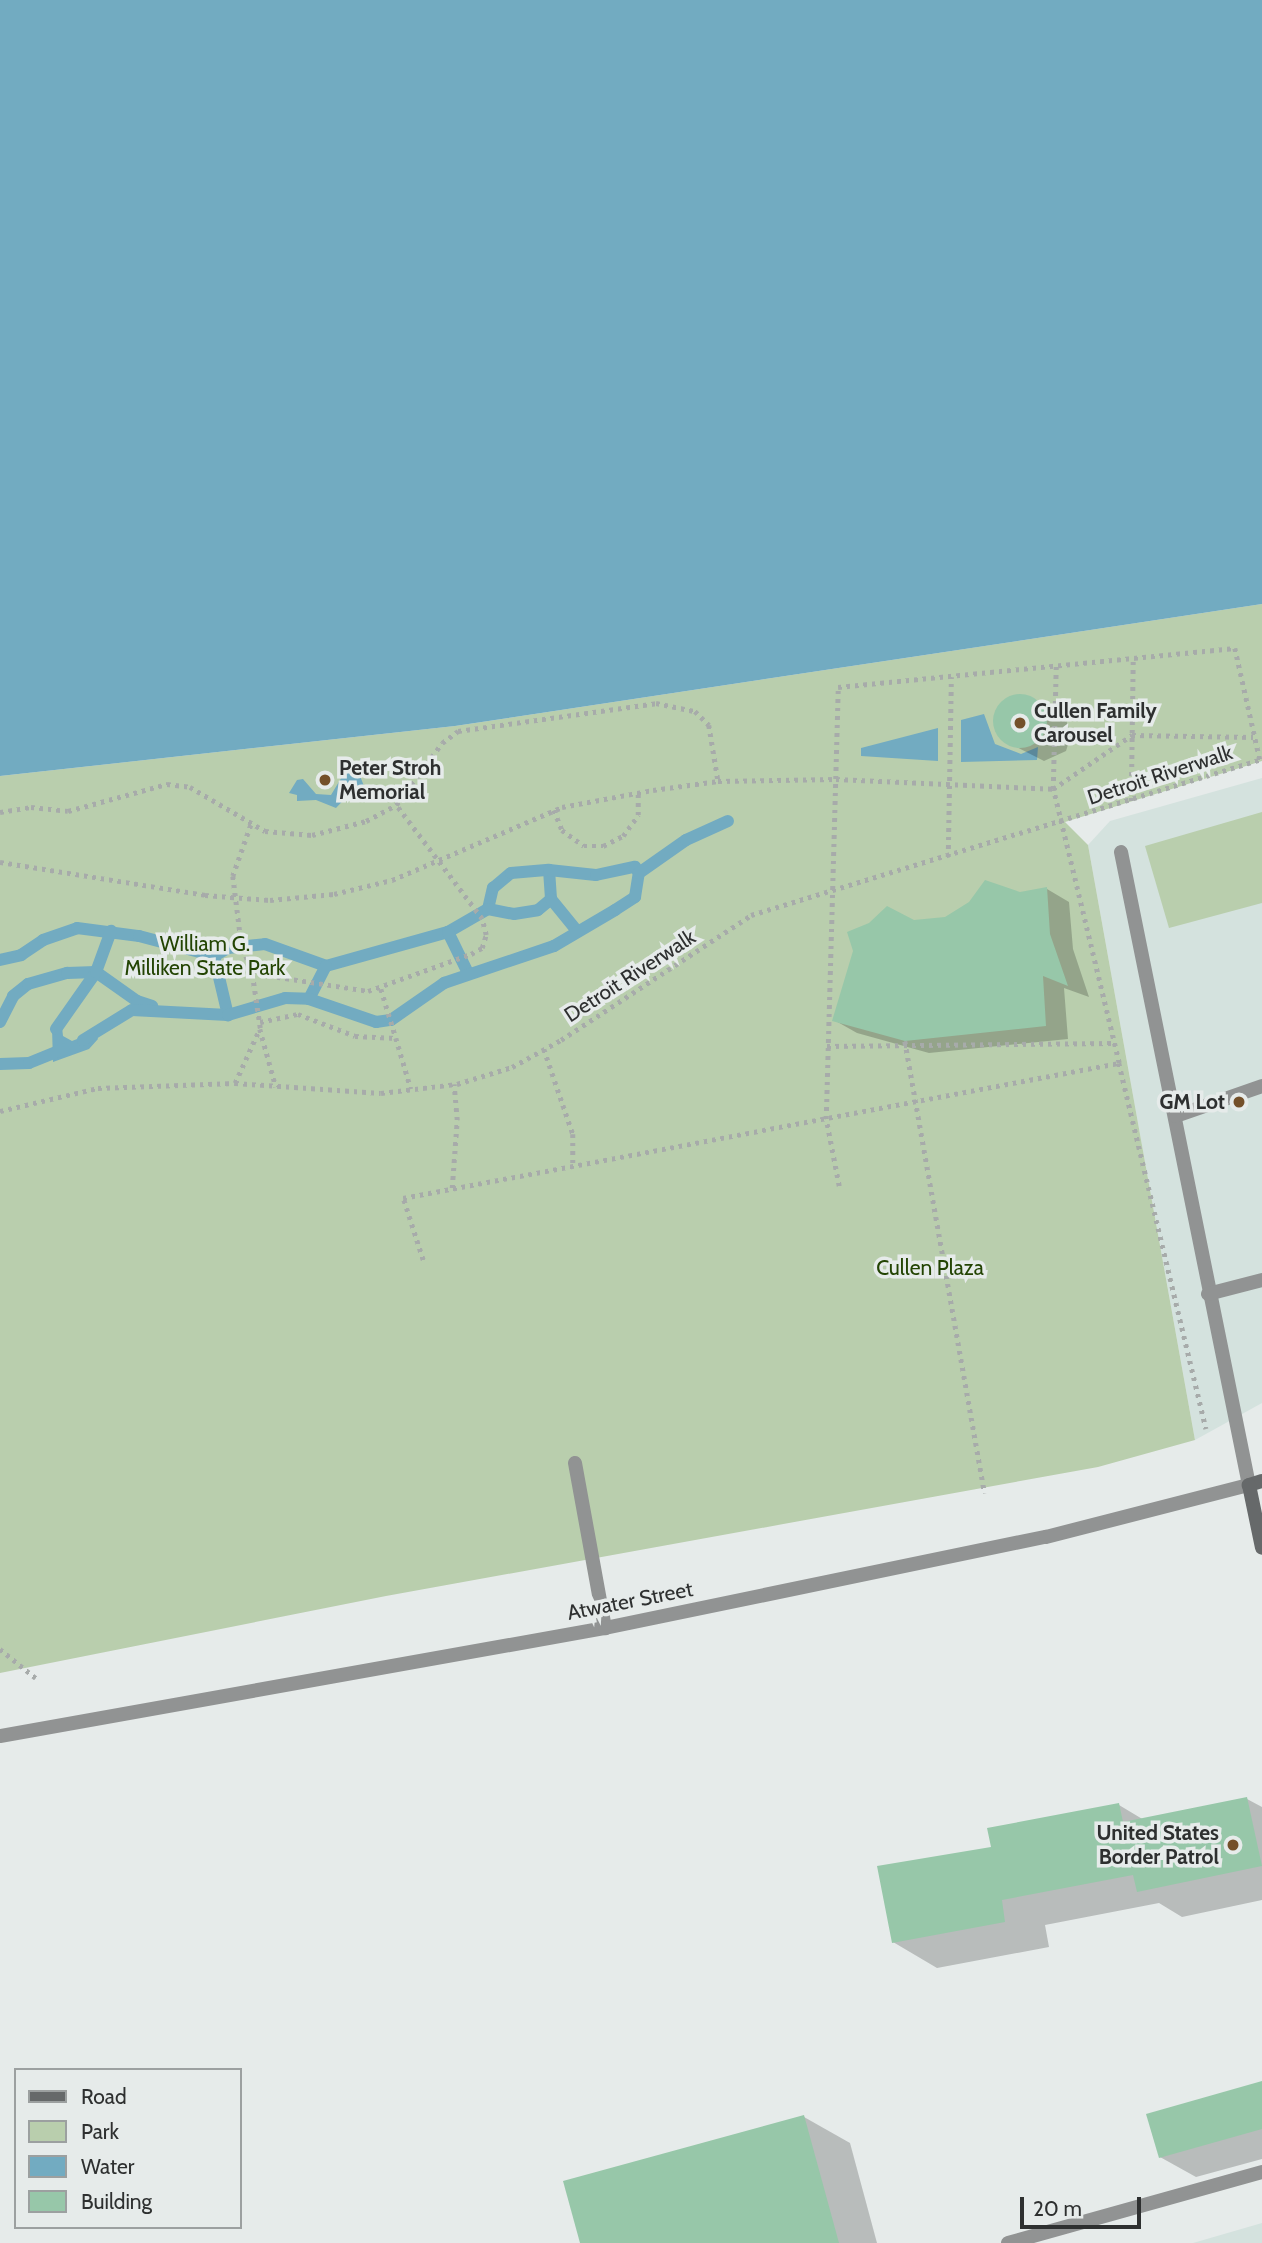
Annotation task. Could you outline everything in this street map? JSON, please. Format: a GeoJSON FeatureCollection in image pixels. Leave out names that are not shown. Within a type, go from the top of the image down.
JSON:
{"type":"FeatureCollection","features":[{"type":"Feature","properties":{"kind":"street"},"geometry":{"type":"LineString","coordinates":[[1121,852],[1176,1116],[1208,1294],[1255,1483],[1262,1548]]}},
{"type":"Feature","properties":{"kind":"street"},"geometry":{"type":"LineString","coordinates":[[1176,1116],[1262,1086]]}},
{"type":"Feature","properties":{"kind":"street"},"geometry":{"type":"LineString","coordinates":[[1208,1294],[1262,1280]]}},
{"type":"Feature","properties":{"kind":"street"},"geometry":{"type":"LineString","coordinates":[[575,1463],[605,1628]]}},
{"type":"Feature","properties":{"kind":"street","name":"Atwater Street"},"geometry":{"type":"LineString","coordinates":[[0,1737],[605,1628],[1046,1537],[1255,1483]]}},
{"type":"Feature","properties":{"kind":"street"},"geometry":{"type":"LineString","coordinates":[[1008,2243],[1262,2172]]}},
{"type":"Feature","properties":{"kind":"path","name":"Detroit Riverwalk"},"geometry":{"type":"LineString","coordinates":[[0,1111],[98,1088],[235,1083],[381,1093],[454,1084],[512,1066],[544,1049],[751,915],[833,887],[948,857],[1261,759],[1253,737],[1235,648],[838,687],[836,779]]}},
{"type":"Feature","properties":{"kind":"path"},"geometry":{"type":"LineString","coordinates":[[1131,800],[1133,659]]}},
{"type":"Feature","properties":{"kind":"path"},"geometry":{"type":"LineString","coordinates":[[1056,666],[1053,789],[1064,822],[1206,1429]]}},
{"type":"Feature","properties":{"kind":"path"},"geometry":{"type":"LineString","coordinates":[[948,857],[951,677]]}},
{"type":"Feature","properties":{"kind":"path"},"geometry":{"type":"LineString","coordinates":[[0,812],[31,807],[68,811],[167,784],[190,787],[251,825],[312,835],[366,821],[396,805],[442,743],[458,731],[656,703],[695,711],[709,725],[718,781]]}},
{"type":"Feature","properties":{"kind":"path"},"geometry":{"type":"LineString","coordinates":[[0,862],[237,897],[270,900],[334,894],[392,880],[554,810],[638,792],[718,781],[836,779],[1053,789],[1132,735],[1253,737]]}},
{"type":"Feature","properties":{"kind":"path"},"geometry":{"type":"LineString","coordinates":[[836,779],[826,1119],[839,1186]]}},
{"type":"Feature","properties":{"kind":"path"},"geometry":{"type":"LineString","coordinates":[[554,810],[562,830],[584,846],[603,846],[623,836],[638,815],[638,792]]}},
{"type":"Feature","properties":{"kind":"path"},"geometry":{"type":"LineString","coordinates":[[252,974],[368,992],[449,964],[471,954],[485,942],[482,919],[396,805]]}},
{"type":"Feature","properties":{"kind":"path"},"geometry":{"type":"LineString","coordinates":[[251,825],[233,876],[244,951],[252,974],[260,1028],[276,1087]]}},
{"type":"Feature","properties":{"kind":"path"},"geometry":{"type":"LineString","coordinates":[[381,989],[411,1089]]}},
{"type":"Feature","properties":{"kind":"path"},"geometry":{"type":"LineString","coordinates":[[260,1021],[298,1014],[355,1036],[396,1038]]}},
{"type":"Feature","properties":{"kind":"path"},"geometry":{"type":"LineString","coordinates":[[235,1083],[260,1028]]}},
{"type":"Feature","properties":{"kind":"path"},"geometry":{"type":"LineString","coordinates":[[827,1046],[1114,1043]]}},
{"type":"Feature","properties":{"kind":"path"},"geometry":{"type":"LineString","coordinates":[[905,1044],[913,1104],[985,1493]]}},
{"type":"Feature","properties":{"kind":"path"},"geometry":{"type":"LineString","coordinates":[[544,1049],[573,1134],[573,1166]]}},
{"type":"Feature","properties":{"kind":"path"},"geometry":{"type":"LineString","coordinates":[[423,1259],[403,1198],[913,1104],[1119,1063]]}},
{"type":"Feature","properties":{"kind":"path"},"geometry":{"type":"LineString","coordinates":[[452,1188],[457,1120],[454,1084]]}},
{"type":"Feature","properties":{"kind":"path"},"geometry":{"type":"LineString","coordinates":[[0,1649],[36,1678]]}},
{"type":"Feature","properties":{"kind":"shaded area"},"geometry":{"type":"Polygon","coordinates":[[[1262,778],[1262,1403],[1195,1440],[1088,845],[1110,821],[1262,778]]]}},
{"type":"Feature","properties":{"kind":"shaded area"},"geometry":{"type":"Polygon","coordinates":[[[1262,2223],[1262,2243],[1193,2243],[1262,2223]]]}},
{"type":"Feature","properties":{"kind":"green space"},"geometry":{"type":"Polygon","coordinates":[[[1262,604],[1262,761],[1065,822],[1088,845],[1195,1440],[1098,1467],[386,1596],[0,1673],[0,776],[455,726],[1262,604]]]}},
{"type":"Feature","properties":{"kind":"green space"},"geometry":{"type":"Polygon","coordinates":[[[1262,812],[1262,903],[1169,928],[1145,846],[1262,812]]]}},
{"type":"Feature","properties":{"kind":"water"},"geometry":{"type":"Polygon","coordinates":[[[0,0],[1262,0],[1262,604],[455,726],[0,776],[0,0]]]}},
{"type":"Feature","properties":{"kind":"water"},"geometry":{"type":"Polygon","coordinates":[[[984,714],[995,744],[1021,754],[1038,747],[1037,760],[961,762],[961,720],[984,714]]]}},
{"type":"Feature","properties":{"kind":"water"},"geometry":{"type":"Polygon","coordinates":[[[938,728],[938,761],[861,756],[861,748],[938,728]]]}},
{"type":"Feature","properties":{"kind":"water"},"geometry":{"type":"Polygon","coordinates":[[[358,771],[364,786],[353,790],[336,808],[316,800],[297,801],[297,795],[289,793],[297,780],[303,779],[316,794],[331,795],[343,775],[358,771]]]}},
{"type":"Feature","properties":{"kind":"water"},"geometry":{"type":"Polygon","coordinates":[[[70,1014],[62,1027],[63,1036],[72,1041],[95,1032],[98,1039],[89,1049],[53,1062],[52,1028],[61,1016],[70,1014]]]}},
{"type":"Feature","properties":{"kind":"building","name":"Cullen Family Carousel"},"geometry":{"type":"Polygon","coordinates":[[[1020,694],[1039,702],[1047,721],[1039,740],[1020,748],[1001,740],[993,721],[1001,702],[1020,694]]]}},
{"type":"Feature","properties":{"kind":"building"},"geometry":{"type":"Polygon","coordinates":[[[985,880],[1020,892],[1047,887],[1050,934],[1068,986],[1043,976],[1046,1026],[905,1041],[832,1021],[853,951],[847,932],[869,923],[887,906],[914,920],[945,917],[969,902],[985,880]]]}},
{"type":"Feature","properties":{"kind":"building"},"geometry":{"type":"Polygon","coordinates":[[[1247,1797],[1262,1866],[1137,1892],[1133,1875],[1002,1900],[1005,1922],[892,1943],[877,1866],[991,1847],[987,1828],[1119,1803],[1123,1822],[1247,1797]]]}},
{"type":"Feature","properties":{"kind":"building"},"geometry":{"type":"Polygon","coordinates":[[[1262,2081],[1262,2129],[1159,2158],[1146,2114],[1262,2081]]]}},
{"type":"Feature","properties":{"kind":"building"},"geometry":{"type":"Polygon","coordinates":[[[804,2115],[839,2243],[580,2243],[563,2181],[804,2115]]]}},
{"type":"Feature","properties":{"kind":"waterway"},"geometry":{"type":"LineString","coordinates":[[83,1040],[132,1010],[228,1015],[285,998],[309,999],[376,1022],[391,1020],[444,983],[554,946],[615,910],[635,897],[639,873],[686,840],[728,821]]}},
{"type":"Feature","properties":{"kind":"waterway"},"geometry":{"type":"LineString","coordinates":[[488,909],[493,888],[511,873],[549,870],[596,875],[635,867],[639,873]]}},
{"type":"Feature","properties":{"kind":"waterway"},"geometry":{"type":"LineString","coordinates":[[549,870],[551,899]]}},
{"type":"Feature","properties":{"kind":"waterway"},"geometry":{"type":"LineString","coordinates":[[448,932],[488,909],[514,914],[538,910],[551,899],[577,931]]}},
{"type":"Feature","properties":{"kind":"waterway"},"geometry":{"type":"LineString","coordinates":[[0,960],[21,955],[43,940],[77,928],[139,936],[214,956],[228,948],[265,944],[326,966],[448,932],[468,973]]}},
{"type":"Feature","properties":{"kind":"waterway"},"geometry":{"type":"LineString","coordinates":[[56,1029],[96,972],[111,931]]}},
{"type":"Feature","properties":{"kind":"waterway"},"geometry":{"type":"LineString","coordinates":[[214,956],[228,1015]]}},
{"type":"Feature","properties":{"kind":"waterway"},"geometry":{"type":"LineString","coordinates":[[309,999],[326,966]]}},
{"type":"Feature","properties":{"kind":"waterway"},"geometry":{"type":"LineString","coordinates":[[0,1022],[13,996],[28,984],[67,973],[96,972],[137,1001],[152,1006]]}},
{"type":"Feature","properties":{"kind":"waterway"},"geometry":{"type":"LineString","coordinates":[[0,1064],[29,1063],[63,1049]]}},
{"type":"Feature","properties":{"kind":"place","name":"Cullen Family Carousel"},"geometry":{"type":"Point","coordinates":[1020,723]}},
{"type":"Feature","properties":{"kind":"place","name":"Peter Stroh Memorial"},"geometry":{"type":"Point","coordinates":[325,780]}},
{"type":"Feature","properties":{"kind":"place","name":"GM Lot"},"geometry":{"type":"Point","coordinates":[1239,1102]}},
{"type":"Feature","properties":{"kind":"place","name":"United States Border Patrol"},"geometry":{"type":"Point","coordinates":[1233,1845]}},
{"type":"Feature","properties":{"kind":"park label","name":"William G. Milliken State Park"},"geometry":{"type":"Point","coordinates":[205,956]}},
{"type":"Feature","properties":{"kind":"park label","name":"Cullen Plaza"},"geometry":{"type":"Point","coordinates":[930,1268]}}]}
